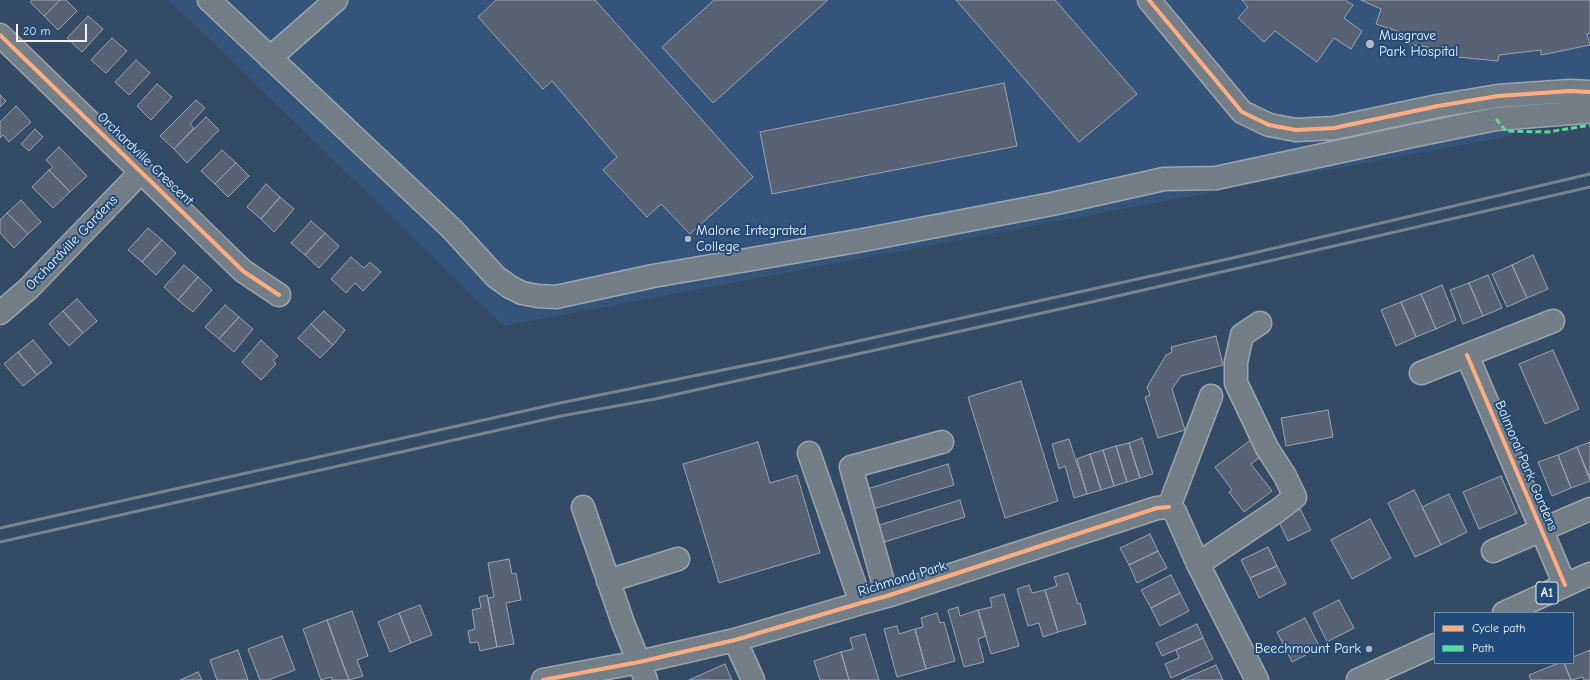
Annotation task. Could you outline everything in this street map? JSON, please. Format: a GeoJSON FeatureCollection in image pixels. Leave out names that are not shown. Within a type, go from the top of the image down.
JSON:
{"type":"FeatureCollection","features":[{"type":"Feature","properties":{"kind":"street"},"geometry":{"type":"LineString","coordinates":[[209,0],[452,229],[496,277],[522,293],[538,296],[556,297],[653,276],[864,240],[1052,204],[1164,179],[1216,178],[1496,119],[1585,112],[1590,110]]}},
{"type":"Feature","properties":{"kind":"street"},"geometry":{"type":"LineString","coordinates":[[270,58],[336,0]]}},
{"type":"Feature","properties":{"kind":"street"},"geometry":{"type":"LineString","coordinates":[[1149,0],[1242,112],[1269,125],[1296,130],[1334,128],[1498,96],[1570,91],[1590,92]]}},
{"type":"Feature","properties":{"kind":"street","name":"Orchardville Crescent"},"geometry":{"type":"LineString","coordinates":[[0,35],[244,271],[279,295]]}},
{"type":"Feature","properties":{"kind":"street","name":"Orchardville Gardens"},"geometry":{"type":"LineString","coordinates":[[0,313],[28,289],[142,171]]}},
{"type":"Feature","properties":{"kind":"street"},"geometry":{"type":"LineString","coordinates":[[1421,373],[1553,321]]}},
{"type":"Feature","properties":{"kind":"street"},"geometry":{"type":"LineString","coordinates":[[1198,564],[1277,511],[1295,496],[1285,476],[1267,448],[1236,383],[1236,362],[1242,335],[1260,323]]}},
{"type":"Feature","properties":{"kind":"street","name":"Balmoral Park Gardens"},"geometry":{"type":"LineString","coordinates":[[1467,355],[1565,585]]}},
{"type":"Feature","properties":{"kind":"street"},"geometry":{"type":"LineString","coordinates":[[1211,396],[1169,507],[1175,512],[1198,564],[1257,680]]}},
{"type":"Feature","properties":{"kind":"street"},"geometry":{"type":"LineString","coordinates":[[887,596],[851,468],[942,442]]}},
{"type":"Feature","properties":{"kind":"street"},"geometry":{"type":"LineString","coordinates":[[810,453],[861,603]]}},
{"type":"Feature","properties":{"kind":"street"},"geometry":{"type":"LineString","coordinates":[[583,507],[608,581],[642,671]]}},
{"type":"Feature","properties":{"kind":"street","name":"Richmond Park"},"geometry":{"type":"LineString","coordinates":[[544,680],[642,671],[735,640],[887,596],[1157,508],[1169,507]]}},
{"type":"Feature","properties":{"kind":"street"},"geometry":{"type":"LineString","coordinates":[[1493,551],[1590,509]]}},
{"type":"Feature","properties":{"kind":"street"},"geometry":{"type":"LineString","coordinates":[[608,581],[678,559]]}},
{"type":"Feature","properties":{"kind":"street","name":"A1"},"geometry":{"type":"LineString","coordinates":[[1506,612],[1590,574]]}},
{"type":"Feature","properties":{"kind":"street"},"geometry":{"type":"LineString","coordinates":[[735,640],[753,680]]}},
{"type":"Feature","properties":{"kind":"street"},"geometry":{"type":"LineString","coordinates":[[1358,680],[1434,645]]}},
{"type":"Feature","properties":{"kind":"shaded area","name":"Malone Integrated College"},"geometry":{"type":"Polygon","coordinates":[[[169,0],[1590,0],[1590,88],[1510,108],[1514,135],[504,326],[169,0]]]}},
{"type":"Feature","properties":{"kind":"building"},"geometry":{"type":"Polygon","coordinates":[[[32,0],[60,0],[44,16],[30,2],[32,0]]]}},
{"type":"Feature","properties":{"kind":"building"},"geometry":{"type":"Polygon","coordinates":[[[60,0],[66,0],[77,11],[58,30],[44,16],[60,0]]]}},
{"type":"Feature","properties":{"kind":"building"},"geometry":{"type":"Polygon","coordinates":[[[496,0],[595,0],[753,177],[690,234],[661,204],[647,217],[603,170],[617,157],[552,81],[543,89],[478,17],[496,0]]]}},
{"type":"Feature","properties":{"kind":"building"},"geometry":{"type":"Polygon","coordinates":[[[714,0],[828,0],[713,103],[662,47],[714,0]]]}},
{"type":"Feature","properties":{"kind":"building"},"geometry":{"type":"Polygon","coordinates":[[[956,0],[1055,0],[1137,94],[1079,142],[956,0]]]}},
{"type":"Feature","properties":{"kind":"building"},"geometry":{"type":"Polygon","coordinates":[[[1242,0],[1345,0],[1353,5],[1344,18],[1362,31],[1351,49],[1334,38],[1317,62],[1275,31],[1264,42],[1238,18],[1248,7],[1242,0]]]}},
{"type":"Feature","properties":{"kind":"building"},"geometry":{"type":"Polygon","coordinates":[[[1361,0],[1590,0],[1590,33],[1587,34],[1590,45],[1541,55],[1541,50],[1499,55],[1498,61],[1427,54],[1428,47],[1407,44],[1409,35],[1376,24],[1381,9],[1361,0]]]}},
{"type":"Feature","properties":{"kind":"building"},"geometry":{"type":"Polygon","coordinates":[[[88,16],[103,29],[82,52],[67,38],[88,16]]]}},
{"type":"Feature","properties":{"kind":"building"},"geometry":{"type":"Polygon","coordinates":[[[112,38],[127,51],[106,73],[91,60],[112,38]]]}},
{"type":"Feature","properties":{"kind":"building"},"geometry":{"type":"Polygon","coordinates":[[[136,60],[150,73],[129,95],[115,82],[136,60]]]}},
{"type":"Feature","properties":{"kind":"building"},"geometry":{"type":"Polygon","coordinates":[[[1004,83],[1017,146],[772,194],[760,132],[1004,83]]]}},
{"type":"Feature","properties":{"kind":"building"},"geometry":{"type":"Polygon","coordinates":[[[157,84],[172,97],[151,120],[137,106],[157,84]]]}},
{"type":"Feature","properties":{"kind":"building"},"geometry":{"type":"Polygon","coordinates":[[[0,95],[6,101],[0,107],[0,95]]]}},
{"type":"Feature","properties":{"kind":"building"},"geometry":{"type":"Polygon","coordinates":[[[196,100],[205,108],[190,124],[194,128],[174,149],[160,136],[196,100]]]}},
{"type":"Feature","properties":{"kind":"building"},"geometry":{"type":"Polygon","coordinates":[[[16,106],[31,122],[9,142],[3,135],[0,138],[0,122],[16,106]]]}},
{"type":"Feature","properties":{"kind":"building"},"geometry":{"type":"Polygon","coordinates":[[[206,117],[219,130],[187,163],[174,149],[206,117]]]}},
{"type":"Feature","properties":{"kind":"building"},"geometry":{"type":"Polygon","coordinates":[[[35,129],[43,137],[29,151],[21,144],[35,129]]]}},
{"type":"Feature","properties":{"kind":"building"},"geometry":{"type":"Polygon","coordinates":[[[59,147],[87,176],[70,192],[49,170],[53,167],[46,160],[59,147]]]}},
{"type":"Feature","properties":{"kind":"building"},"geometry":{"type":"Polygon","coordinates":[[[222,150],[236,163],[215,184],[201,171],[222,150]]]}},
{"type":"Feature","properties":{"kind":"building"},"geometry":{"type":"Polygon","coordinates":[[[236,163],[249,176],[228,197],[215,184],[236,163]]]}},
{"type":"Feature","properties":{"kind":"building"},"geometry":{"type":"Polygon","coordinates":[[[49,170],[70,192],[53,208],[32,187],[49,170]]]}},
{"type":"Feature","properties":{"kind":"building"},"geometry":{"type":"Polygon","coordinates":[[[266,184],[280,197],[261,219],[247,207],[266,184]]]}},
{"type":"Feature","properties":{"kind":"building"},"geometry":{"type":"Polygon","coordinates":[[[280,197],[294,209],[274,232],[261,219],[280,197]]]}},
{"type":"Feature","properties":{"kind":"building"},"geometry":{"type":"Polygon","coordinates":[[[21,200],[41,222],[28,234],[7,213],[21,200]]]}},
{"type":"Feature","properties":{"kind":"building"},"geometry":{"type":"Polygon","coordinates":[[[7,213],[28,234],[14,248],[0,233],[0,220],[7,213]]]}},
{"type":"Feature","properties":{"kind":"building"},"geometry":{"type":"Polygon","coordinates":[[[311,221],[325,233],[305,255],[291,243],[311,221]]]}},
{"type":"Feature","properties":{"kind":"building"},"geometry":{"type":"Polygon","coordinates":[[[148,228],[162,240],[142,262],[128,250],[148,228]]]}},
{"type":"Feature","properties":{"kind":"building"},"geometry":{"type":"Polygon","coordinates":[[[325,233],[339,246],[319,268],[305,255],[325,233]]]}},
{"type":"Feature","properties":{"kind":"building"},"geometry":{"type":"Polygon","coordinates":[[[162,240],[176,253],[156,275],[142,262],[162,240]]]}},
{"type":"Feature","properties":{"kind":"building"},"geometry":{"type":"Polygon","coordinates":[[[1533,255],[1548,289],[1527,298],[1512,265],[1533,255]]]}},
{"type":"Feature","properties":{"kind":"building"},"geometry":{"type":"Polygon","coordinates":[[[351,257],[364,268],[370,262],[381,272],[363,291],[355,283],[346,293],[331,279],[351,257]]]}},
{"type":"Feature","properties":{"kind":"building"},"geometry":{"type":"Polygon","coordinates":[[[184,265],[198,277],[178,300],[164,287],[184,265]]]}},
{"type":"Feature","properties":{"kind":"building"},"geometry":{"type":"Polygon","coordinates":[[[1512,265],[1527,298],[1507,307],[1492,274],[1512,265]]]}},
{"type":"Feature","properties":{"kind":"building"},"geometry":{"type":"Polygon","coordinates":[[[1488,275],[1502,308],[1483,316],[1469,283],[1488,275]]]}},
{"type":"Feature","properties":{"kind":"building"},"geometry":{"type":"Polygon","coordinates":[[[198,277],[212,290],[193,312],[178,300],[198,277]]]}},
{"type":"Feature","properties":{"kind":"building"},"geometry":{"type":"Polygon","coordinates":[[[1469,283],[1483,316],[1463,324],[1450,290],[1469,283]]]}},
{"type":"Feature","properties":{"kind":"building"},"geometry":{"type":"Polygon","coordinates":[[[1442,285],[1456,320],[1436,329],[1421,294],[1442,285]]]}},
{"type":"Feature","properties":{"kind":"building"},"geometry":{"type":"Polygon","coordinates":[[[1421,294],[1436,329],[1416,337],[1401,302],[1421,294]]]}},
{"type":"Feature","properties":{"kind":"building"},"geometry":{"type":"Polygon","coordinates":[[[77,299],[97,321],[83,333],[63,311],[77,299]]]}},
{"type":"Feature","properties":{"kind":"building"},"geometry":{"type":"Polygon","coordinates":[[[1401,302],[1416,337],[1396,346],[1381,310],[1401,302]]]}},
{"type":"Feature","properties":{"kind":"building"},"geometry":{"type":"Polygon","coordinates":[[[225,305],[239,317],[219,339],[205,327],[225,305]]]}},
{"type":"Feature","properties":{"kind":"building"},"geometry":{"type":"Polygon","coordinates":[[[63,311],[83,333],[69,346],[49,324],[63,311]]]}},
{"type":"Feature","properties":{"kind":"building"},"geometry":{"type":"Polygon","coordinates":[[[324,311],[345,330],[333,345],[311,324],[324,311]]]}},
{"type":"Feature","properties":{"kind":"building"},"geometry":{"type":"Polygon","coordinates":[[[239,317],[253,329],[234,352],[219,339],[239,317]]]}},
{"type":"Feature","properties":{"kind":"building"},"geometry":{"type":"Polygon","coordinates":[[[311,324],[333,345],[320,358],[298,338],[311,324]]]}},
{"type":"Feature","properties":{"kind":"building"},"geometry":{"type":"Polygon","coordinates":[[[1216,336],[1223,365],[1181,376],[1172,389],[1185,430],[1158,438],[1145,397],[1150,395],[1147,387],[1166,355],[1172,352],[1171,347],[1216,336]]]}},
{"type":"Feature","properties":{"kind":"building"},"geometry":{"type":"Polygon","coordinates":[[[33,340],[52,363],[37,375],[18,352],[33,340]]]}},
{"type":"Feature","properties":{"kind":"building"},"geometry":{"type":"Polygon","coordinates":[[[261,340],[278,356],[273,360],[276,364],[261,380],[242,362],[261,340]]]}},
{"type":"Feature","properties":{"kind":"building"},"geometry":{"type":"Polygon","coordinates":[[[1553,350],[1579,409],[1545,424],[1519,364],[1553,350]]]}},
{"type":"Feature","properties":{"kind":"building"},"geometry":{"type":"Polygon","coordinates":[[[18,352],[37,375],[23,386],[4,364],[18,352]]]}},
{"type":"Feature","properties":{"kind":"building"},"geometry":{"type":"Polygon","coordinates":[[[1021,381],[1058,501],[1005,518],[968,397],[1021,381]]]}},
{"type":"Feature","properties":{"kind":"building"},"geometry":{"type":"Polygon","coordinates":[[[1328,410],[1333,437],[1286,446],[1281,418],[1328,410]]]}},
{"type":"Feature","properties":{"kind":"building"},"geometry":{"type":"Polygon","coordinates":[[[1256,436],[1268,451],[1251,464],[1272,491],[1244,512],[1229,492],[1232,490],[1215,467],[1256,436]]]}},
{"type":"Feature","properties":{"kind":"building"},"geometry":{"type":"Polygon","coordinates":[[[1142,438],[1153,474],[1140,478],[1129,443],[1142,438]]]}},
{"type":"Feature","properties":{"kind":"building"},"geometry":{"type":"Polygon","coordinates":[[[1069,439],[1087,494],[1074,498],[1065,466],[1059,469],[1052,444],[1069,439]]]}},
{"type":"Feature","properties":{"kind":"building"},"geometry":{"type":"Polygon","coordinates":[[[758,442],[770,483],[797,475],[820,553],[719,583],[683,464],[758,442]]]}},
{"type":"Feature","properties":{"kind":"building"},"geometry":{"type":"Polygon","coordinates":[[[1590,442],[1590,478],[1577,447],[1590,442]]]}},
{"type":"Feature","properties":{"kind":"building"},"geometry":{"type":"Polygon","coordinates":[[[1129,443],[1140,478],[1127,482],[1116,446],[1129,443]]]}},
{"type":"Feature","properties":{"kind":"building"},"geometry":{"type":"Polygon","coordinates":[[[1116,446],[1127,482],[1114,486],[1103,450],[1116,446]]]}},
{"type":"Feature","properties":{"kind":"building"},"geometry":{"type":"Polygon","coordinates":[[[1577,447],[1590,481],[1571,488],[1558,455],[1577,447]]]}},
{"type":"Feature","properties":{"kind":"building"},"geometry":{"type":"Polygon","coordinates":[[[1103,450],[1114,486],[1101,490],[1090,454],[1103,450]]]}},
{"type":"Feature","properties":{"kind":"building"},"geometry":{"type":"Polygon","coordinates":[[[1090,454],[1101,490],[1087,494],[1077,459],[1090,454]]]}},
{"type":"Feature","properties":{"kind":"building"},"geometry":{"type":"Polygon","coordinates":[[[1558,455],[1571,488],[1552,496],[1538,462],[1558,455]]]}},
{"type":"Feature","properties":{"kind":"building"},"geometry":{"type":"Polygon","coordinates":[[[948,464],[954,485],[870,510],[864,490],[948,464]]]}},
{"type":"Feature","properties":{"kind":"building"},"geometry":{"type":"Polygon","coordinates":[[[1501,476],[1517,513],[1479,529],[1463,492],[1501,476]]]}},
{"type":"Feature","properties":{"kind":"building"},"geometry":{"type":"Polygon","coordinates":[[[1414,490],[1441,545],[1415,557],[1388,503],[1414,490]]]}},
{"type":"Feature","properties":{"kind":"building"},"geometry":{"type":"Polygon","coordinates":[[[1449,494],[1467,532],[1441,545],[1422,507],[1449,494]]]}},
{"type":"Feature","properties":{"kind":"building"},"geometry":{"type":"Polygon","coordinates":[[[960,500],[965,517],[878,544],[873,527],[960,500]]]}},
{"type":"Feature","properties":{"kind":"building"},"geometry":{"type":"Polygon","coordinates":[[[1300,509],[1311,530],[1288,541],[1278,520],[1300,509]]]}},
{"type":"Feature","properties":{"kind":"building"},"geometry":{"type":"Polygon","coordinates":[[[1370,519],[1391,558],[1352,579],[1331,540],[1370,519]]]}},
{"type":"Feature","properties":{"kind":"building"},"geometry":{"type":"Polygon","coordinates":[[[1150,534],[1158,551],[1129,565],[1120,548],[1150,534]]]}},
{"type":"Feature","properties":{"kind":"building"},"geometry":{"type":"Polygon","coordinates":[[[1268,547],[1277,566],[1250,578],[1241,560],[1268,547]]]}},
{"type":"Feature","properties":{"kind":"building"},"geometry":{"type":"Polygon","coordinates":[[[1158,551],[1167,568],[1137,583],[1129,565],[1158,551]]]}},
{"type":"Feature","properties":{"kind":"building"},"geometry":{"type":"Polygon","coordinates":[[[509,559],[512,574],[516,573],[521,600],[506,603],[514,644],[497,647],[488,598],[494,597],[488,563],[509,559]]]}},
{"type":"Feature","properties":{"kind":"building"},"geometry":{"type":"Polygon","coordinates":[[[1277,566],[1286,584],[1259,598],[1250,578],[1277,566]]]}},
{"type":"Feature","properties":{"kind":"building"},"geometry":{"type":"Polygon","coordinates":[[[1068,573],[1078,604],[1080,603],[1086,624],[1058,632],[1045,590],[1057,586],[1054,577],[1068,573]]]}},
{"type":"Feature","properties":{"kind":"building"},"geometry":{"type":"Polygon","coordinates":[[[1171,575],[1180,593],[1151,608],[1141,590],[1171,575]]]}},
{"type":"Feature","properties":{"kind":"building"},"geometry":{"type":"Polygon","coordinates":[[[1029,585],[1032,593],[1045,590],[1058,632],[1043,637],[1039,623],[1028,626],[1017,589],[1029,585]]]}},
{"type":"Feature","properties":{"kind":"building"},"geometry":{"type":"Polygon","coordinates":[[[1180,593],[1189,611],[1160,626],[1151,608],[1180,593]]]}},
{"type":"Feature","properties":{"kind":"building"},"geometry":{"type":"Polygon","coordinates":[[[1004,594],[1019,646],[991,654],[978,610],[992,607],[990,598],[1004,594]]]}},
{"type":"Feature","properties":{"kind":"building"},"geometry":{"type":"Polygon","coordinates":[[[487,595],[497,647],[480,651],[478,642],[470,643],[468,631],[475,629],[472,610],[481,608],[479,597],[487,595]]]}},
{"type":"Feature","properties":{"kind":"building"},"geometry":{"type":"Polygon","coordinates":[[[1339,600],[1354,628],[1327,642],[1313,613],[1339,600]]]}},
{"type":"Feature","properties":{"kind":"building"},"geometry":{"type":"Polygon","coordinates":[[[420,605],[432,635],[411,643],[399,613],[420,605]]]}},
{"type":"Feature","properties":{"kind":"building"},"geometry":{"type":"Polygon","coordinates":[[[958,607],[960,616],[978,610],[986,636],[978,639],[984,662],[964,667],[948,610],[958,607]]]}},
{"type":"Feature","properties":{"kind":"building"},"geometry":{"type":"Polygon","coordinates":[[[352,611],[368,656],[357,660],[363,676],[349,680],[327,620],[352,611]]]}},
{"type":"Feature","properties":{"kind":"building"},"geometry":{"type":"Polygon","coordinates":[[[399,613],[411,643],[390,652],[378,622],[399,613]]]}},
{"type":"Feature","properties":{"kind":"building"},"geometry":{"type":"Polygon","coordinates":[[[937,613],[940,623],[944,622],[955,661],[926,669],[915,629],[923,627],[921,618],[937,613]]]}},
{"type":"Feature","properties":{"kind":"building"},"geometry":{"type":"Polygon","coordinates":[[[1305,618],[1320,648],[1292,662],[1277,632],[1305,618]]]}},
{"type":"Feature","properties":{"kind":"building"},"geometry":{"type":"Polygon","coordinates":[[[327,620],[349,680],[332,680],[331,677],[321,680],[303,629],[327,620]]]}},
{"type":"Feature","properties":{"kind":"building"},"geometry":{"type":"Polygon","coordinates":[[[1197,624],[1203,638],[1162,656],[1156,643],[1197,624]]]}},
{"type":"Feature","properties":{"kind":"building"},"geometry":{"type":"Polygon","coordinates":[[[897,626],[899,634],[915,629],[926,669],[897,677],[884,629],[897,626]]]}},
{"type":"Feature","properties":{"kind":"building"},"geometry":{"type":"Polygon","coordinates":[[[865,634],[879,680],[849,680],[841,652],[853,649],[850,638],[865,634]]]}},
{"type":"Feature","properties":{"kind":"building"},"geometry":{"type":"Polygon","coordinates":[[[282,636],[295,670],[268,680],[260,680],[248,649],[282,636]]]}},
{"type":"Feature","properties":{"kind":"building"},"geometry":{"type":"Polygon","coordinates":[[[1203,638],[1213,659],[1171,678],[1165,664],[1179,658],[1176,650],[1203,638]]]}},
{"type":"Feature","properties":{"kind":"building"},"geometry":{"type":"Polygon","coordinates":[[[238,650],[248,680],[217,680],[210,660],[238,650]]]}},
{"type":"Feature","properties":{"kind":"building"},"geometry":{"type":"Polygon","coordinates":[[[1590,650],[1590,680],[1584,680],[1583,677],[1571,680],[1564,664],[1574,664],[1574,657],[1590,650]]]}},
{"type":"Feature","properties":{"kind":"building"},"geometry":{"type":"Polygon","coordinates":[[[841,652],[849,680],[820,680],[814,661],[841,652]]]}},
{"type":"Feature","properties":{"kind":"building"},"geometry":{"type":"Polygon","coordinates":[[[725,664],[732,680],[689,680],[725,664]]]}},
{"type":"Feature","properties":{"kind":"building"},"geometry":{"type":"Polygon","coordinates":[[[1556,664],[1564,664],[1571,680],[1531,680],[1529,675],[1556,664]]]}},
{"type":"Feature","properties":{"kind":"building"},"geometry":{"type":"Polygon","coordinates":[[[1216,665],[1223,680],[1181,680],[1216,665]]]}},
{"type":"Feature","properties":{"kind":"building"},"geometry":{"type":"Polygon","coordinates":[[[198,672],[202,680],[180,680],[198,672]]]}},
{"type":"Feature","properties":{"kind":"railway"},"geometry":{"type":"LineString","coordinates":[[0,528],[560,403],[777,359],[1228,259],[1590,174]]}},
{"type":"Feature","properties":{"kind":"railway"},"geometry":{"type":"LineString","coordinates":[[0,542],[561,416],[655,399],[1096,301],[1590,187]]}},
{"type":"Feature","properties":{"kind":"marked path"},"geometry":{"type":"LineString","coordinates":[[1496,119],[1506,131],[1548,132],[1590,125]]}},
{"type":"Feature","properties":{"kind":"cycle path"},"geometry":{"type":"LineString","coordinates":[[1149,0],[1242,112],[1269,125],[1296,130],[1334,128],[1438,106],[1498,96],[1570,91],[1590,92]]}},
{"type":"Feature","properties":{"kind":"cycle path"},"geometry":{"type":"LineString","coordinates":[[0,35],[243,271],[279,295]]}},
{"type":"Feature","properties":{"kind":"cycle path"},"geometry":{"type":"LineString","coordinates":[[1467,355],[1565,585]]}},
{"type":"Feature","properties":{"kind":"cycle path"},"geometry":{"type":"LineString","coordinates":[[543,680],[639,662],[735,640],[887,596],[1157,508],[1169,507]]}},
{"type":"Feature","properties":{"kind":"place","name":"Musgrave Park Hospital"},"geometry":{"type":"Point","coordinates":[1370,44]}},
{"type":"Feature","properties":{"kind":"place","name":"Malone Integrated College"},"geometry":{"type":"Point","coordinates":[688,239]}},
{"type":"Feature","properties":{"kind":"place","name":"Beechmount Park"},"geometry":{"type":"Point","coordinates":[1369,649]}}]}
